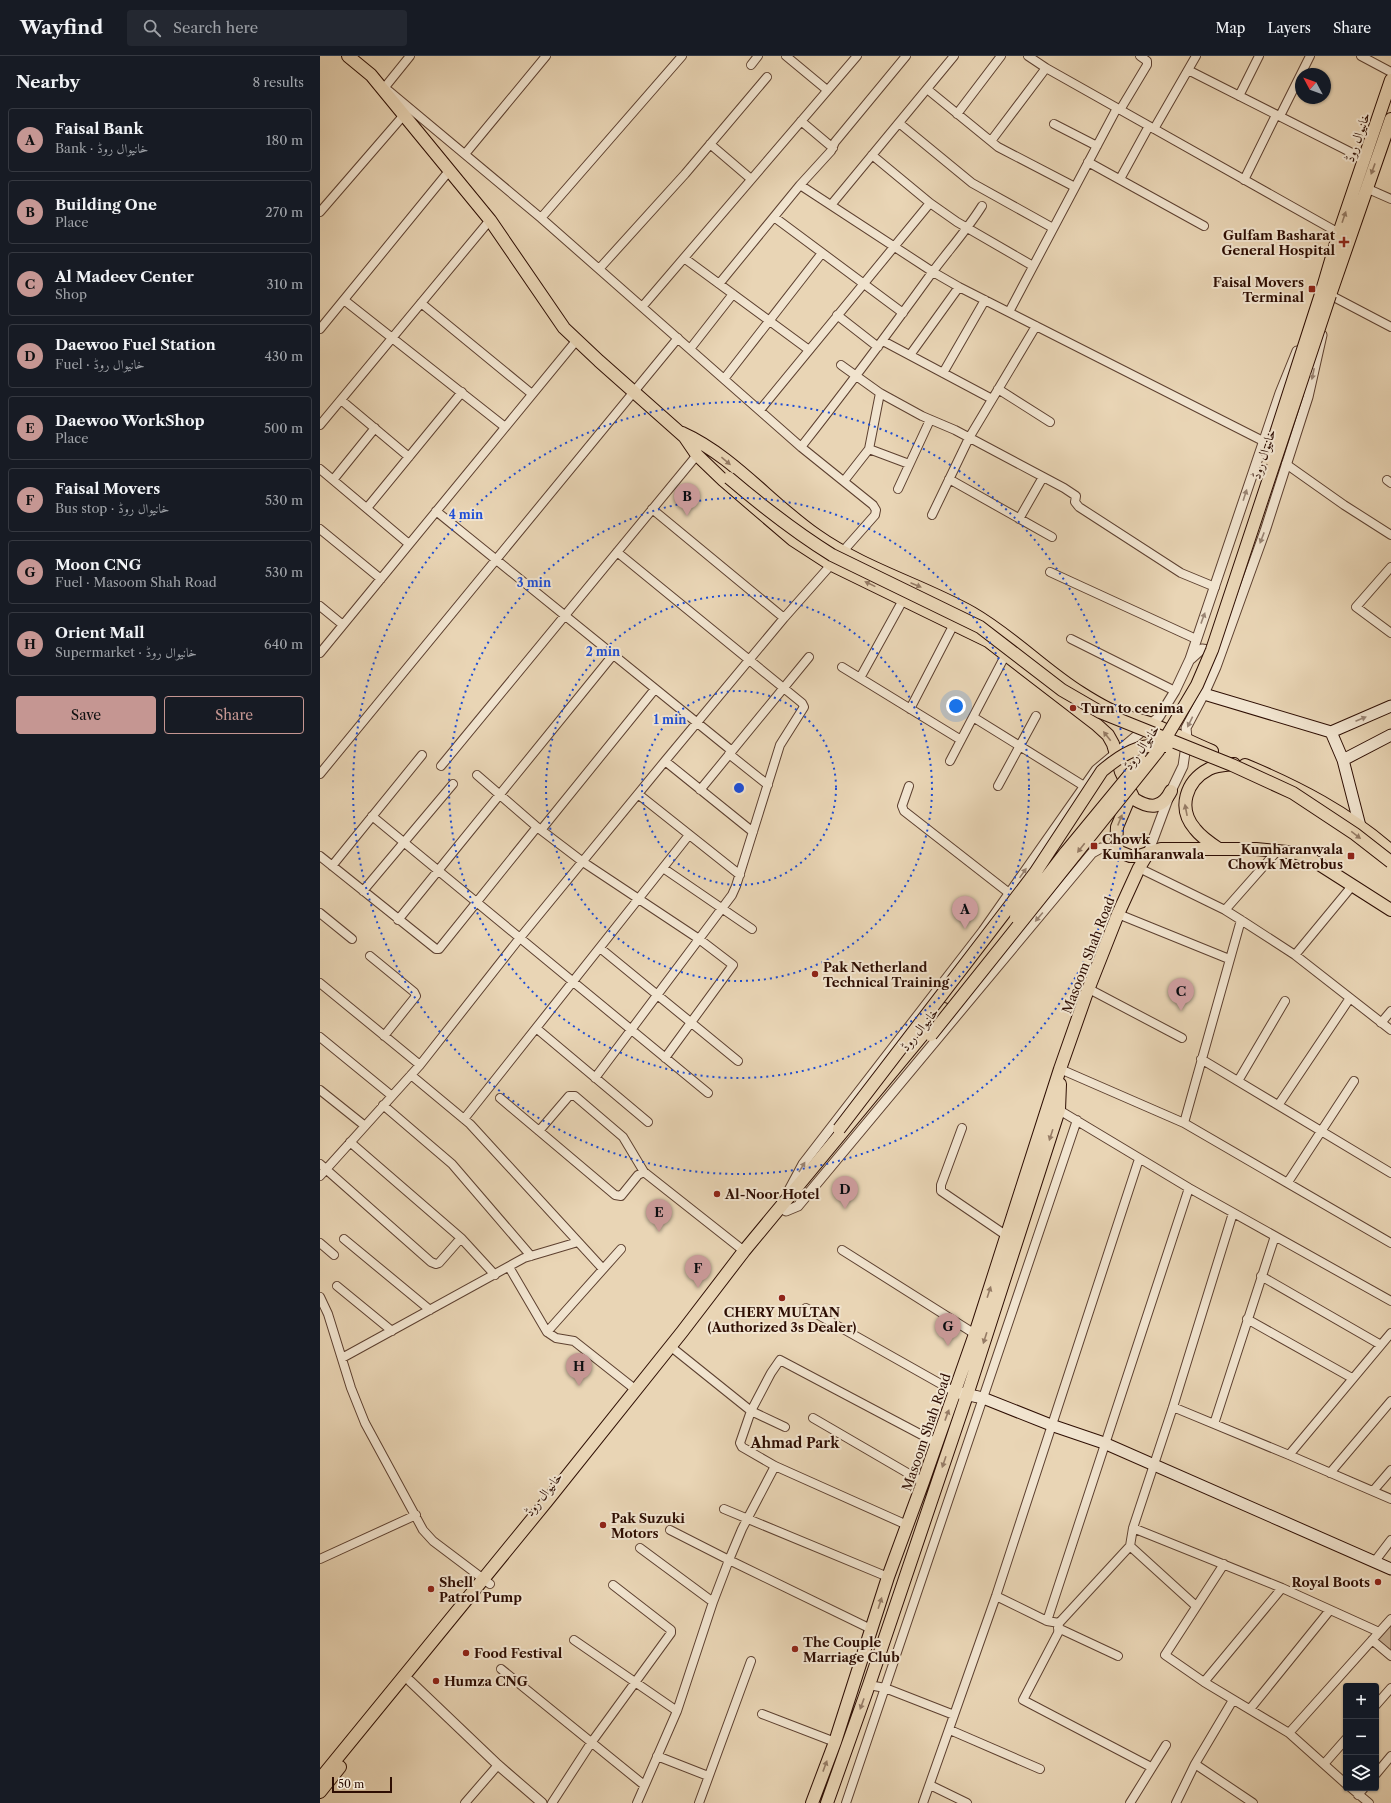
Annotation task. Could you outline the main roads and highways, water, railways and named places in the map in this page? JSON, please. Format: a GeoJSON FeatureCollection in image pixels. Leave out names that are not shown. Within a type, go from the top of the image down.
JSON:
{"type":"FeatureCollection","features":[{"type":"Feature","properties":{"kind":"main road"},"geometry":{"type":"LineString","coordinates":[[348,56],[371,75],[403,116],[490,220],[557,319],[576,340],[682,433],[729,478],[781,521],[816,546],[832,555],[980,628],[1062,690],[1081,702],[1120,721],[1196,751],[1293,793],[1349,830],[1391,862]]}},
{"type":"Feature","properties":{"kind":"main road","name":"خانیوال روڈ"},"geometry":{"type":"LineString","coordinates":[[322,1784],[410,1681],[744,1251],[783,1209],[931,1035],[1158,751],[1197,685],[1212,650],[1325,295],[1339,234],[1391,80]]}},
{"type":"Feature","properties":{"kind":"main road","name":"خانیوال روڈ"},"geometry":{"type":"LineString","coordinates":[[322,1784],[675,1350],[783,1209],[804,1177],[944,1009],[1066,852],[1149,750],[1184,697],[1211,634],[1325,295],[1391,119]]}},
{"type":"Feature","properties":{"kind":"main road"},"geometry":{"type":"LineString","coordinates":[[682,433],[697,455],[723,480],[776,527],[799,545],[830,564],[988,641],[1097,725],[1108,735],[1134,799],[1140,803],[1152,806],[1167,799],[1171,791]]}},
{"type":"Feature","properties":{"kind":"main road"},"geometry":{"type":"LineString","coordinates":[[682,433],[698,440],[715,452],[790,516],[815,535],[843,553],[927,590],[970,612],[1014,641],[1080,693],[1120,713],[1150,723],[1302,790],[1389,845]]}},
{"type":"Feature","properties":{"kind":"main road"},"geometry":{"type":"LineString","coordinates":[[1204,694],[1331,732],[1391,706]]}},
{"type":"Feature","properties":{"kind":"main road"},"geometry":{"type":"LineString","coordinates":[[1331,732],[1343,760],[1360,826]]}},
{"type":"Feature","properties":{"kind":"main road"},"geometry":{"type":"LineString","coordinates":[[1343,760],[1391,735]]}},
{"type":"Feature","properties":{"kind":"main road"},"geometry":{"type":"LineString","coordinates":[[804,1177],[1035,873],[1102,771],[1117,758],[1143,746],[1159,745],[1196,751]]}},
{"type":"Feature","properties":{"kind":"main road"},"geometry":{"type":"LineString","coordinates":[[1219,849],[1194,828],[1187,815],[1184,805],[1187,793],[1192,783],[1210,768],[1241,764]]}},
{"type":"Feature","properties":{"kind":"main road"},"geometry":{"type":"LineString","coordinates":[[1131,794],[1117,827],[1116,847],[1120,852],[1130,856],[1139,856],[1161,849],[1278,850],[1297,853],[1311,859],[1391,910]]}},
{"type":"Feature","properties":{"kind":"main road","name":"Masoom Shah Road"},"geometry":{"type":"LineString","coordinates":[[812,1803],[835,1742],[888,1577],[937,1443],[961,1394],[975,1334],[1060,1069],[1118,914],[1139,868],[1148,853]]}},
{"type":"Feature","properties":{"kind":"main road","name":"Masoom Shah Road"},"geometry":{"type":"LineString","coordinates":[[827,1803],[871,1680],[961,1394],[1059,1110],[1060,1069]]}},
{"type":"Feature","properties":{"kind":"main road"},"geometry":{"type":"LineString","coordinates":[[961,1394],[983,1398],[1051,1425],[1104,1442],[1391,1569]]}},
{"type":"Feature","properties":{"kind":"place","name":"Gulfam Basharat General Hospital"},"geometry":{"type":"Point","coordinates":[1344,242]}},
{"type":"Feature","properties":{"kind":"place","name":"Faisal Movers Terminal"},"geometry":{"type":"Point","coordinates":[1312,289]}},
{"type":"Feature","properties":{"kind":"place","name":"Building One"},"geometry":{"type":"Point","coordinates":[687,516]}},
{"type":"Feature","properties":{"kind":"place","name":"Turn to cenima"},"geometry":{"type":"Point","coordinates":[1073,708]}},
{"type":"Feature","properties":{"kind":"place","name":"Chowk Kumharanwala"},"geometry":{"type":"Point","coordinates":[1094,846]}},
{"type":"Feature","properties":{"kind":"place","name":"Kumharanwala Chowk Metrobus"},"geometry":{"type":"Point","coordinates":[1351,856]}},
{"type":"Feature","properties":{"kind":"place","name":"Faisal Bank"},"geometry":{"type":"Point","coordinates":[965,929]}},
{"type":"Feature","properties":{"kind":"place","name":"Pak Netherland Technical Training"},"geometry":{"type":"Point","coordinates":[815,974]}},
{"type":"Feature","properties":{"kind":"place","name":"Al Madeev Center"},"geometry":{"type":"Point","coordinates":[1181,1011]}},
{"type":"Feature","properties":{"kind":"place","name":"Al-Noor Hotel"},"geometry":{"type":"Point","coordinates":[717,1194]}},
{"type":"Feature","properties":{"kind":"place","name":"Daewoo Fuel Station"},"geometry":{"type":"Point","coordinates":[845,1209]}},
{"type":"Feature","properties":{"kind":"place","name":"Daewoo WorkShop"},"geometry":{"type":"Point","coordinates":[659,1232]}},
{"type":"Feature","properties":{"kind":"place","name":"Faisal Movers"},"geometry":{"type":"Point","coordinates":[698,1288]}},
{"type":"Feature","properties":{"kind":"place","name":"CHERY MULTAN (Authorized 3s Dealer)"},"geometry":{"type":"Point","coordinates":[782,1298]}},
{"type":"Feature","properties":{"kind":"place","name":"Moon CNG"},"geometry":{"type":"Point","coordinates":[948,1346]}},
{"type":"Feature","properties":{"kind":"place","name":"Orient Mall"},"geometry":{"type":"Point","coordinates":[579,1386]}},
{"type":"Feature","properties":{"kind":"place","name":"Pak Suzuki Motors"},"geometry":{"type":"Point","coordinates":[603,1525]}},
{"type":"Feature","properties":{"kind":"place","name":"Royal Boots"},"geometry":{"type":"Point","coordinates":[1378,1582]}},
{"type":"Feature","properties":{"kind":"place","name":"Shell Patrol Pump"},"geometry":{"type":"Point","coordinates":[431,1589]}},
{"type":"Feature","properties":{"kind":"place","name":"The Couple Marriage Club"},"geometry":{"type":"Point","coordinates":[795,1649]}},
{"type":"Feature","properties":{"kind":"place","name":"Food Festival"},"geometry":{"type":"Point","coordinates":[466,1653]}},
{"type":"Feature","properties":{"kind":"place","name":"Humza CNG"},"geometry":{"type":"Point","coordinates":[436,1681]}},
{"type":"Feature","properties":{"kind":"district","name":"Ahmad Park"},"geometry":{"type":"Point","coordinates":[795,1443]}}]}
